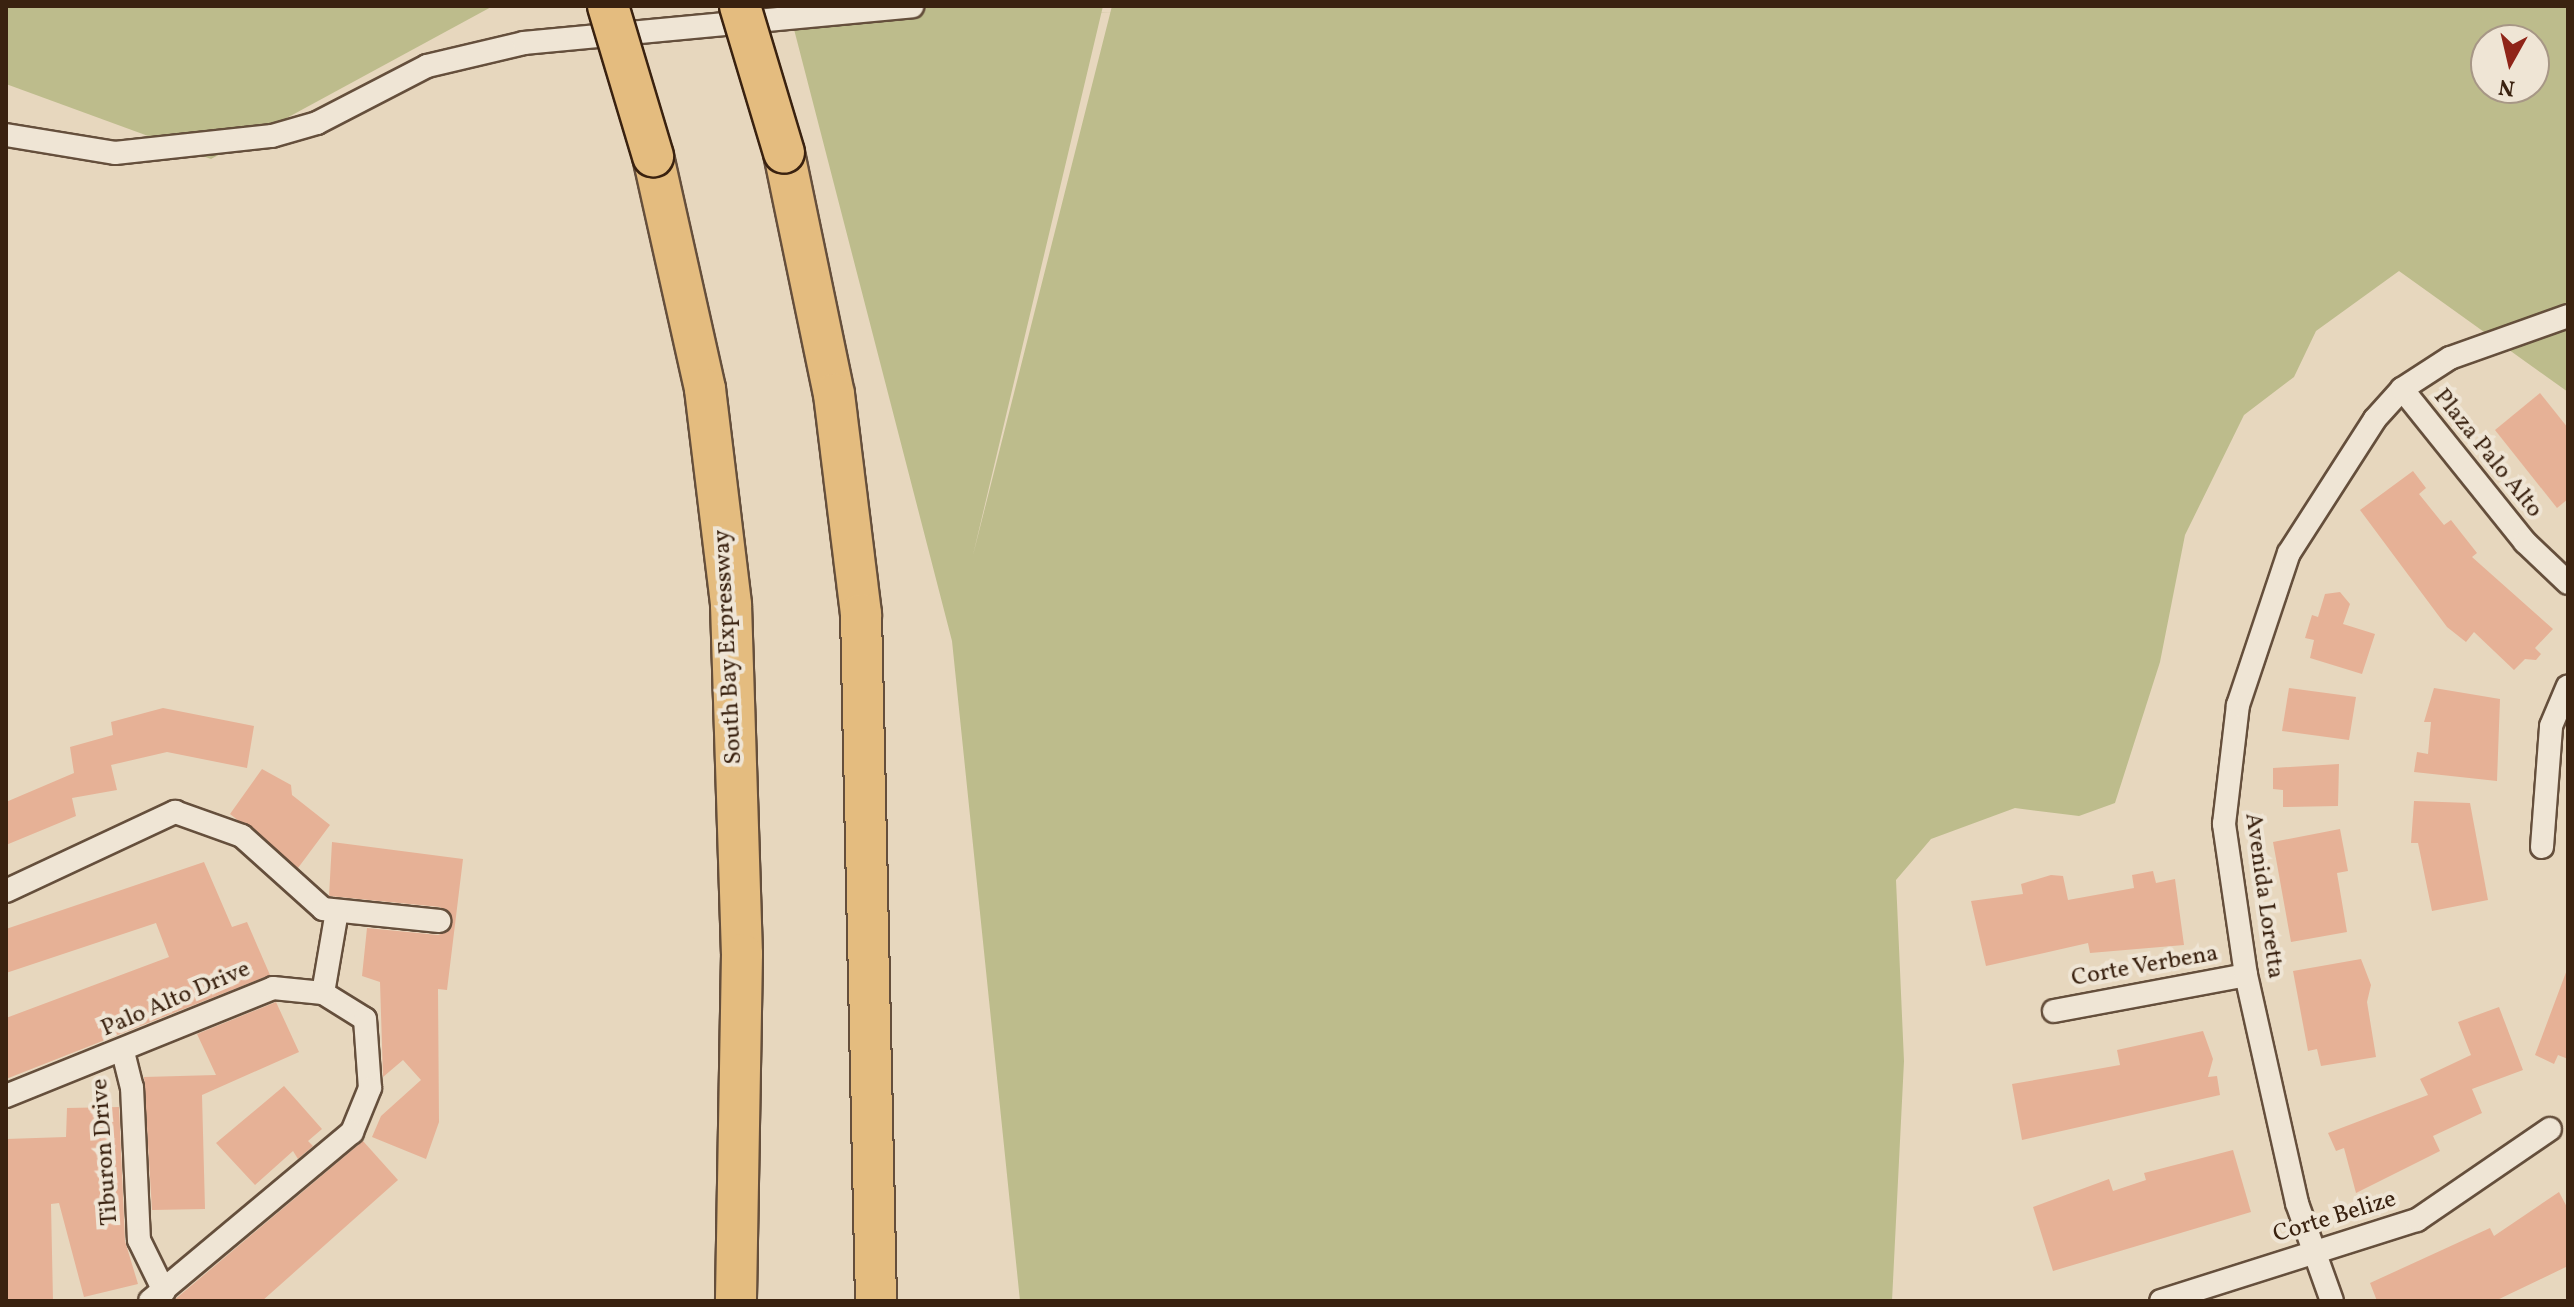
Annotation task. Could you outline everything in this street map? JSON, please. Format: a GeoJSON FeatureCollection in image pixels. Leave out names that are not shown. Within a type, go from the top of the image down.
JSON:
{"type":"FeatureCollection","features":[{"type":"Feature","properties":{"kind":"highway","name":"South Bay Expressway"},"geometry":{"type":"LineString","coordinates":[[608,6],[653,156],[705,389],[731,605],[742,954],[736,1301]]}},
{"type":"Feature","properties":{"kind":"highway"},"geometry":{"type":"LineString","coordinates":[[740,6],[784,153],[834,394],[861,614],[871,784],[876,1301]]}},
{"type":"Feature","properties":{"kind":"street"},"geometry":{"type":"LineString","coordinates":[[6,135],[115,153],[272,136],[317,123],[427,66],[524,43],[912,6]]}},
{"type":"Feature","properties":{"kind":"street"},"geometry":{"type":"LineString","coordinates":[[2402,389],[2476,345],[2568,316]]}},
{"type":"Feature","properties":{"kind":"street","name":"Plaza Palo Alto"},"geometry":{"type":"LineString","coordinates":[[2402,389],[2525,542],[2568,583]]}},
{"type":"Feature","properties":{"kind":"street","name":"Avenida Loretta"},"geometry":{"type":"LineString","coordinates":[[2332,1301],[2314,1250],[2246,975],[2224,824],[2247,666],[2308,518],[2402,389]]}},
{"type":"Feature","properties":{"kind":"street"},"geometry":{"type":"LineString","coordinates":[[2542,847],[2551,726],[2568,686]]}},
{"type":"Feature","properties":{"kind":"street"},"geometry":{"type":"LineString","coordinates":[[6,891],[175,812],[242,836],[311,903],[337,911],[439,921]]}},
{"type":"Feature","properties":{"kind":"street"},"geometry":{"type":"LineString","coordinates":[[323,993],[337,911]]}},
{"type":"Feature","properties":{"kind":"street","name":"Corte Verbena"},"geometry":{"type":"LineString","coordinates":[[2054,1011],[2246,975]]}},
{"type":"Feature","properties":{"kind":"street","name":"Palo Alto Drive"},"geometry":{"type":"LineString","coordinates":[[6,1096],[123,1052],[254,992],[290,986],[323,993],[356,1009],[371,1033],[364,1111],[352,1132],[157,1296]]}},
{"type":"Feature","properties":{"kind":"street","name":"Tiburon Drive"},"geometry":{"type":"LineString","coordinates":[[123,1052],[132,1087],[139,1240],[157,1296]]}},
{"type":"Feature","properties":{"kind":"street","name":"Corte Belize"},"geometry":{"type":"LineString","coordinates":[[2161,1301],[2314,1250],[2417,1220],[2550,1129]]}},
{"type":"Feature","properties":{"kind":"shaded area"},"geometry":{"type":"Polygon","coordinates":[[[6,6],[493,6],[211,159],[6,84],[6,6]]]}},
{"type":"Feature","properties":{"kind":"shaded area"},"geometry":{"type":"Polygon","coordinates":[[[788,6],[1103,6],[973,555],[1112,6],[2568,6],[2568,392],[2399,271],[2316,331],[2294,377],[2244,415],[2185,535],[2160,662],[2115,803],[2079,816],[2015,808],[1931,839],[1896,880],[1904,1061],[1892,1301],[1020,1301],[952,641],[788,6]]]}},
{"type":"Feature","properties":{"kind":"building"},"geometry":{"type":"Polygon","coordinates":[[[2540,393],[2568,428],[2568,499],[2557,508],[2495,430],[2540,393]]]}},
{"type":"Feature","properties":{"kind":"building"},"geometry":{"type":"Polygon","coordinates":[[[2413,471],[2426,488],[2419,494],[2444,525],[2451,520],[2477,553],[2472,557],[2553,629],[2535,648],[2541,654],[2536,660],[2525,659],[2514,670],[2474,632],[2466,642],[2447,627],[2360,510],[2413,471]]]}},
{"type":"Feature","properties":{"kind":"building"},"geometry":{"type":"Polygon","coordinates":[[[2340,592],[2350,604],[2343,624],[2375,634],[2362,674],[2310,658],[2314,640],[2305,638],[2312,615],[2318,617],[2325,594],[2340,592]]]}},
{"type":"Feature","properties":{"kind":"building"},"geometry":{"type":"Polygon","coordinates":[[[2289,688],[2356,697],[2349,740],[2282,731],[2289,688]]]}},
{"type":"Feature","properties":{"kind":"building"},"geometry":{"type":"Polygon","coordinates":[[[2434,688],[2500,699],[2497,781],[2414,772],[2417,752],[2428,754],[2431,722],[2424,722],[2434,688]]]}},
{"type":"Feature","properties":{"kind":"building"},"geometry":{"type":"Polygon","coordinates":[[[163,708],[254,726],[247,768],[167,752],[111,765],[117,790],[72,798],[76,816],[6,845],[6,802],[74,773],[70,747],[113,735],[111,722],[163,708]]]}},
{"type":"Feature","properties":{"kind":"building"},"geometry":{"type":"Polygon","coordinates":[[[2339,764],[2338,806],[2283,807],[2283,790],[2273,789],[2273,768],[2339,764]]]}},
{"type":"Feature","properties":{"kind":"building"},"geometry":{"type":"Polygon","coordinates":[[[262,769],[291,785],[292,795],[330,825],[298,868],[230,814],[262,769]]]}},
{"type":"Feature","properties":{"kind":"building"},"geometry":{"type":"Polygon","coordinates":[[[2414,801],[2470,803],[2488,900],[2432,911],[2418,843],[2411,843],[2414,801]]]}},
{"type":"Feature","properties":{"kind":"building"},"geometry":{"type":"Polygon","coordinates":[[[2340,829],[2348,871],[2337,873],[2347,932],[2291,942],[2273,842],[2340,829]]]}},
{"type":"Feature","properties":{"kind":"building"},"geometry":{"type":"Polygon","coordinates":[[[332,842],[463,859],[447,990],[438,989],[439,1122],[426,1159],[372,1137],[381,1116],[421,1080],[403,1060],[383,1077],[380,982],[362,976],[367,928],[438,935],[451,929],[452,916],[440,907],[329,896],[332,842]]]}},
{"type":"Feature","properties":{"kind":"building"},"geometry":{"type":"Polygon","coordinates":[[[204,862],[232,927],[247,922],[270,975],[6,1079],[6,1018],[169,957],[156,923],[6,973],[6,929],[204,862]]]}},
{"type":"Feature","properties":{"kind":"building"},"geometry":{"type":"Polygon","coordinates":[[[2153,871],[2156,883],[2175,879],[2184,945],[2090,953],[2088,943],[1986,966],[1971,901],[2023,894],[2021,884],[2051,875],[2063,876],[2068,900],[2134,888],[2132,875],[2153,871]]]}},
{"type":"Feature","properties":{"kind":"building"},"geometry":{"type":"Polygon","coordinates":[[[2361,959],[2371,985],[2367,1002],[2376,1057],[2321,1066],[2317,1049],[2308,1051],[2293,971],[2361,959]]]}},
{"type":"Feature","properties":{"kind":"building"},"geometry":{"type":"Polygon","coordinates":[[[2568,967],[2568,1059],[2558,1055],[2554,1064],[2535,1055],[2568,967]]]}},
{"type":"Feature","properties":{"kind":"building"},"geometry":{"type":"Polygon","coordinates":[[[276,1002],[299,1052],[202,1095],[205,1209],[152,1210],[144,1077],[216,1075],[197,1034],[276,1002]]]}},
{"type":"Feature","properties":{"kind":"building"},"geometry":{"type":"Polygon","coordinates":[[[2499,1007],[2523,1070],[2472,1089],[2482,1113],[2433,1136],[2440,1151],[2356,1193],[2344,1148],[2336,1151],[2328,1133],[2428,1095],[2420,1079],[2471,1055],[2458,1022],[2499,1007]]]}},
{"type":"Feature","properties":{"kind":"building"},"geometry":{"type":"Polygon","coordinates":[[[2203,1031],[2213,1059],[2208,1077],[2217,1076],[2220,1095],[2022,1140],[2012,1084],[2120,1065],[2117,1050],[2203,1031]]]}},
{"type":"Feature","properties":{"kind":"building"},"geometry":{"type":"Polygon","coordinates":[[[284,1086],[322,1129],[308,1141],[313,1146],[298,1159],[293,1151],[255,1185],[216,1143],[284,1086]]]}},
{"type":"Feature","properties":{"kind":"building"},"geometry":{"type":"Polygon","coordinates":[[[119,1107],[125,1241],[138,1284],[84,1297],[59,1203],[51,1204],[53,1301],[6,1301],[6,1139],[66,1137],[67,1108],[119,1107]]]}},
{"type":"Feature","properties":{"kind":"building"},"geometry":{"type":"Polygon","coordinates":[[[363,1141],[398,1180],[262,1301],[173,1301],[363,1141]]]}},
{"type":"Feature","properties":{"kind":"building"},"geometry":{"type":"Polygon","coordinates":[[[2233,1150],[2251,1212],[2053,1271],[2033,1207],[2109,1179],[2113,1191],[2146,1180],[2144,1173],[2233,1150]]]}},
{"type":"Feature","properties":{"kind":"building"},"geometry":{"type":"Polygon","coordinates":[[[2559,1192],[2568,1209],[2568,1266],[2495,1301],[2377,1301],[2370,1283],[2490,1228],[2494,1236],[2559,1192]]]}}]}
